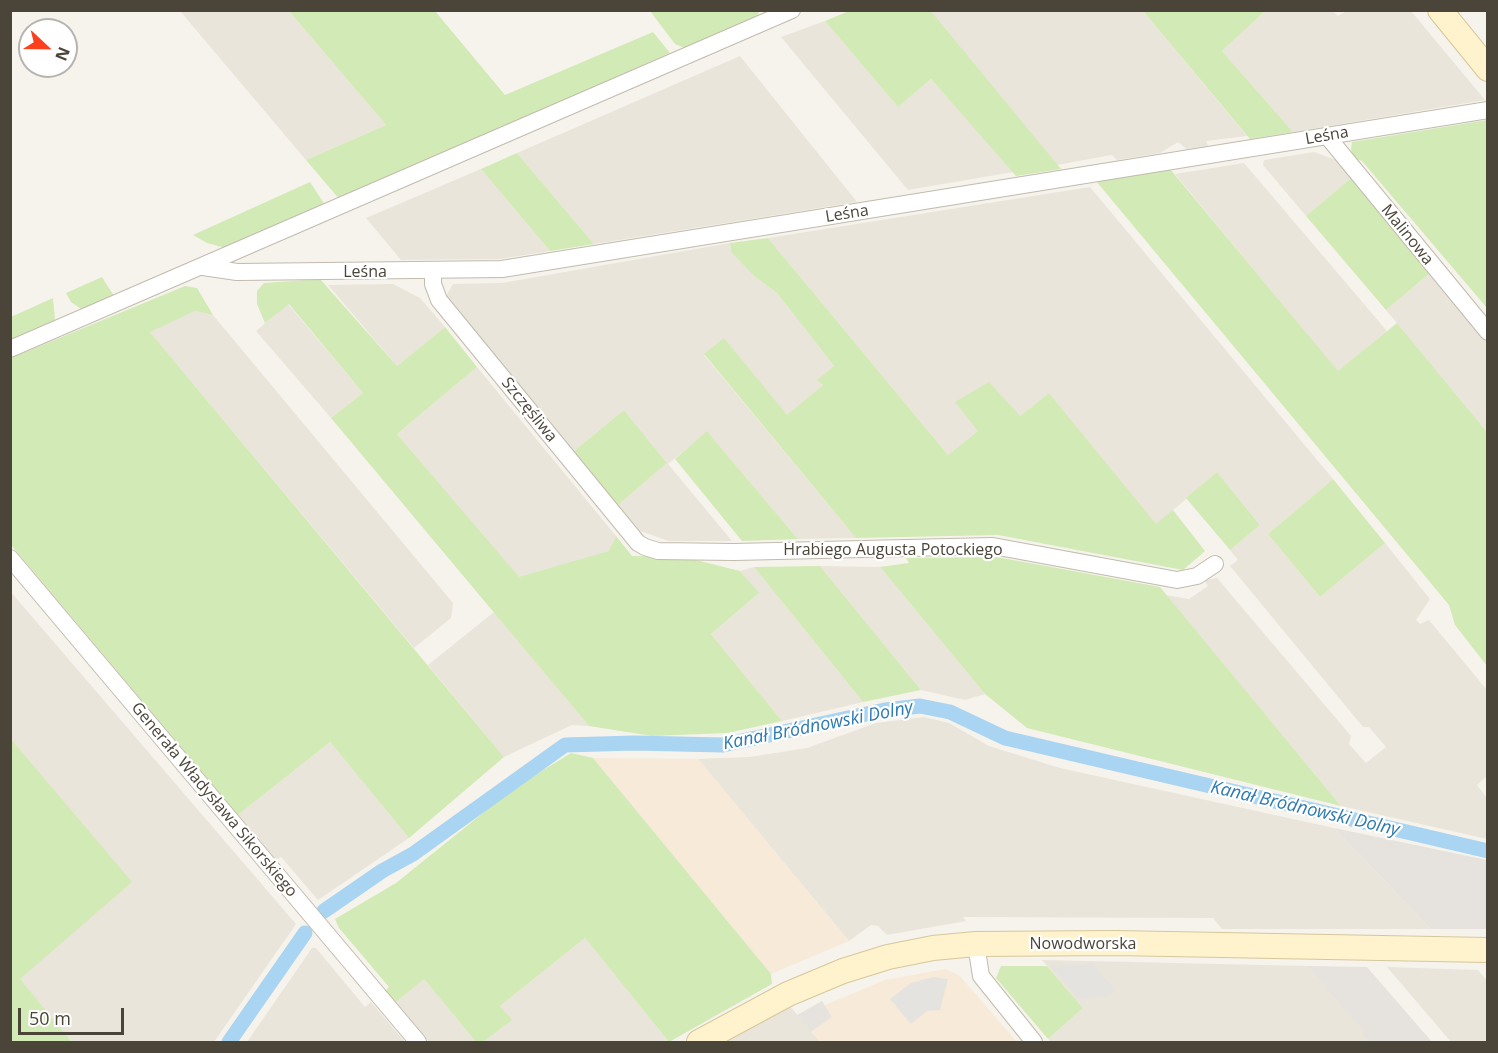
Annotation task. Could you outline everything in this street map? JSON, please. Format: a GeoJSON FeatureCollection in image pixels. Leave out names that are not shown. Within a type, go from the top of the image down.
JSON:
{"type":"FeatureCollection","features":[{"type":"Feature","properties":{"kind":"main road"},"geometry":{"type":"LineString","coordinates":[[1440,10],[1488,69]]}},
{"type":"Feature","properties":{"kind":"main road","name":"Nowodworska"},"geometry":{"type":"LineString","coordinates":[[699,1042],[788,994],[843,971],[899,955],[976,944],[1488,950]]}},
{"type":"Feature","properties":{"kind":"street"},"geometry":{"type":"LineString","coordinates":[[10,349],[792,10]]}},
{"type":"Feature","properties":{"kind":"street","name":"Leśna"},"geometry":{"type":"LineString","coordinates":[[203,267],[237,272],[502,269],[1488,110]]}},
{"type":"Feature","properties":{"kind":"street","name":"Malinowa"},"geometry":{"type":"LineString","coordinates":[[1327,136],[1488,332]]}},
{"type":"Feature","properties":{"kind":"street","name":"Szczęśliwa"},"geometry":{"type":"LineString","coordinates":[[433,271],[433,284],[439,300],[638,543]]}},
{"type":"Feature","properties":{"kind":"street","name":"Hrabiego Augusta Potockiego"},"geometry":{"type":"LineString","coordinates":[[638,543],[658,551],[734,552],[993,546],[1177,580],[1197,576],[1215,564]]}},
{"type":"Feature","properties":{"kind":"street","name":"Generała Władysława Sikorskiego"},"geometry":{"type":"LineString","coordinates":[[10,558],[418,1042]]}},
{"type":"Feature","properties":{"kind":"street"},"geometry":{"type":"LineString","coordinates":[[976,944],[981,976],[1034,1042]]}},
{"type":"Feature","properties":{"kind":"shaded area"},"geometry":{"type":"Polygon","coordinates":[[[180,11],[289,11],[386,125],[306,160],[180,11]]]}},
{"type":"Feature","properties":{"kind":"shaded area"},"geometry":{"type":"Polygon","coordinates":[[[931,11],[1143,11],[1247,136],[1206,141],[1208,146],[1187,149],[1178,142],[1160,153],[1117,160],[1112,155],[1057,165],[931,11]]]}},
{"type":"Feature","properties":{"kind":"shaded area"},"geometry":{"type":"Polygon","coordinates":[[[1265,11],[1333,11],[1338,16],[1346,11],[1411,11],[1485,100],[1293,132],[1222,51],[1265,11]]]}},
{"type":"Feature","properties":{"kind":"shaded area"},"geometry":{"type":"Polygon","coordinates":[[[825,21],[898,107],[931,79],[1013,172],[908,190],[781,37],[825,21]]]}},
{"type":"Feature","properties":{"kind":"shaded area"},"geometry":{"type":"Polygon","coordinates":[[[740,56],[857,202],[594,244],[517,153],[740,56]]]}},
{"type":"Feature","properties":{"kind":"shaded area"},"geometry":{"type":"Polygon","coordinates":[[[1314,152],[1336,160],[1351,178],[1306,216],[1263,165],[1264,160],[1314,152]]]}},
{"type":"Feature","properties":{"kind":"shaded area"},"geometry":{"type":"Polygon","coordinates":[[[1244,163],[1387,331],[1338,372],[1175,174],[1244,163]]]}},
{"type":"Feature","properties":{"kind":"shaded area"},"geometry":{"type":"Polygon","coordinates":[[[481,169],[550,251],[500,259],[401,260],[366,218],[481,169]]]}},
{"type":"Feature","properties":{"kind":"shaded area"},"geometry":{"type":"Polygon","coordinates":[[[1090,187],[1333,479],[1268,534],[1320,597],[1385,543],[1430,599],[1416,620],[1420,624],[1429,620],[1487,690],[1487,776],[1477,785],[1487,798],[1487,839],[1341,806],[1166,595],[1189,599],[1208,586],[1204,580],[1217,578],[1351,736],[1349,744],[1366,763],[1386,747],[1369,727],[1363,727],[1230,566],[1238,560],[1230,550],[1260,525],[1217,472],[1156,525],[1049,393],[1020,416],[978,431],[948,455],[768,238],[1090,187]]]}},
{"type":"Feature","properties":{"kind":"shaded area"},"geometry":{"type":"Polygon","coordinates":[[[730,243],[731,252],[754,276],[777,293],[834,366],[818,380],[823,385],[787,416],[724,339],[704,355],[856,538],[798,539],[707,432],[668,464],[732,541],[669,541],[640,531],[618,505],[667,463],[624,410],[574,451],[446,296],[453,284],[502,283],[730,243]]]}},
{"type":"Feature","properties":{"kind":"shaded area"},"geometry":{"type":"Polygon","coordinates":[[[1430,273],[1487,341],[1487,432],[1386,310],[1430,273]]]}},
{"type":"Feature","properties":{"kind":"shaded area"},"geometry":{"type":"Polygon","coordinates":[[[393,284],[420,298],[445,327],[397,366],[328,285],[393,284]]]}},
{"type":"Feature","properties":{"kind":"shaded area"},"geometry":{"type":"Polygon","coordinates":[[[288,304],[363,393],[331,418],[256,331],[288,304]]]}},
{"type":"Feature","properties":{"kind":"shaded area"},"geometry":{"type":"Polygon","coordinates":[[[195,311],[213,315],[453,603],[451,618],[414,648],[149,331],[195,311]]]}},
{"type":"Feature","properties":{"kind":"shaded area"},"geometry":{"type":"Polygon","coordinates":[[[477,367],[616,536],[610,551],[519,578],[397,434],[477,367]]]}},
{"type":"Feature","properties":{"kind":"shaded area"},"geometry":{"type":"Polygon","coordinates":[[[820,566],[880,567],[985,694],[965,700],[921,690],[820,566]]]}},
{"type":"Feature","properties":{"kind":"shaded area"},"geometry":{"type":"Polygon","coordinates":[[[754,567],[863,702],[782,721],[711,634],[758,594],[740,571],[754,567]]]}},
{"type":"Feature","properties":{"kind":"shaded area"},"geometry":{"type":"Polygon","coordinates":[[[10,591],[296,924],[214,1042],[72,1042],[19,979],[131,882],[11,739],[10,591]]]}},
{"type":"Feature","properties":{"kind":"shaded area"},"geometry":{"type":"Polygon","coordinates":[[[494,612],[589,726],[572,725],[504,757],[428,665],[494,612]]]}},
{"type":"Feature","properties":{"kind":"shaded area"},"geometry":{"type":"Polygon","coordinates":[[[924,717],[949,723],[989,746],[1060,768],[1334,828],[1431,929],[1222,929],[1213,918],[963,917],[966,921],[887,935],[878,926],[871,925],[849,941],[698,759],[749,757],[807,748],[876,723],[924,717]]]}},
{"type":"Feature","properties":{"kind":"shaded area"},"geometry":{"type":"Polygon","coordinates":[[[330,742],[409,838],[318,900],[281,857],[276,860],[238,815],[330,742]]]}},
{"type":"Feature","properties":{"kind":"shaded area"},"geometry":{"type":"Polygon","coordinates":[[[593,758],[698,759],[849,941],[771,974],[593,758]]]}},
{"type":"Feature","properties":{"kind":"shaded area"},"geometry":{"type":"Polygon","coordinates":[[[1334,828],[1487,860],[1487,929],[1431,929],[1334,828]]]}},
{"type":"Feature","properties":{"kind":"shaded area"},"geometry":{"type":"Polygon","coordinates":[[[585,938],[669,1042],[483,1042],[511,1020],[500,1006],[585,938]]]}},
{"type":"Feature","properties":{"kind":"shaded area"},"geometry":{"type":"Polygon","coordinates":[[[312,948],[316,948],[365,1007],[371,1002],[405,1042],[247,1042],[312,948]]]}},
{"type":"Feature","properties":{"kind":"shaded area"},"geometry":{"type":"Polygon","coordinates":[[[1042,960],[1307,966],[1365,1032],[1363,1034],[1370,1042],[1051,1042],[1048,1039],[1083,1008],[1042,960]]]}},
{"type":"Feature","properties":{"kind":"shaded area"},"geometry":{"type":"Polygon","coordinates":[[[1093,964],[1115,990],[1109,996],[1079,999],[1050,965],[1093,964]]]}},
{"type":"Feature","properties":{"kind":"shaded area"},"geometry":{"type":"Polygon","coordinates":[[[1307,966],[1367,967],[1432,1042],[1370,1042],[1307,966]]]}},
{"type":"Feature","properties":{"kind":"shaded area"},"geometry":{"type":"Polygon","coordinates":[[[1387,967],[1478,970],[1487,981],[1487,1042],[1451,1042],[1387,967]]]}},
{"type":"Feature","properties":{"kind":"shaded area"},"geometry":{"type":"Polygon","coordinates":[[[945,969],[959,975],[1017,1042],[820,1042],[811,1032],[832,1017],[825,1005],[885,980],[945,969]]]}},
{"type":"Feature","properties":{"kind":"shaded area"},"geometry":{"type":"Polygon","coordinates":[[[934,977],[948,979],[940,1010],[927,1011],[911,1024],[890,999],[911,983],[934,977]]]}},
{"type":"Feature","properties":{"kind":"shaded area"},"geometry":{"type":"Polygon","coordinates":[[[424,979],[476,1042],[429,1042],[395,1003],[424,979]]]}},
{"type":"Feature","properties":{"kind":"shaded area"},"geometry":{"type":"Polygon","coordinates":[[[822,1001],[832,1017],[811,1032],[797,1015],[822,1001]]]}},
{"type":"Feature","properties":{"kind":"shaded area"},"geometry":{"type":"Polygon","coordinates":[[[789,1005],[820,1042],[725,1042],[789,1005]]]}},
{"type":"Feature","properties":{"kind":"green space"},"geometry":{"type":"Polygon","coordinates":[[[756,10],[759,13],[757,17],[687,49],[675,44],[650,11],[756,10]]]}},
{"type":"Feature","properties":{"kind":"green space"},"geometry":{"type":"Polygon","coordinates":[[[289,11],[435,11],[505,95],[653,32],[670,53],[340,200],[306,160],[386,125],[289,11]]]}},
{"type":"Feature","properties":{"kind":"green space"},"geometry":{"type":"Polygon","coordinates":[[[849,11],[931,11],[1061,169],[1016,176],[931,79],[898,107],[825,21],[849,11]]]}},
{"type":"Feature","properties":{"kind":"green space"},"geometry":{"type":"Polygon","coordinates":[[[1143,11],[1265,11],[1222,51],[1293,132],[1250,139],[1143,11]]]}},
{"type":"Feature","properties":{"kind":"green space"},"geometry":{"type":"Polygon","coordinates":[[[1487,120],[1487,308],[1362,161],[1353,158],[1351,149],[1352,142],[1487,120]]]}},
{"type":"Feature","properties":{"kind":"green space"},"geometry":{"type":"Polygon","coordinates":[[[517,153],[594,244],[550,251],[481,169],[517,153]]]}},
{"type":"Feature","properties":{"kind":"green space"},"geometry":{"type":"Polygon","coordinates":[[[1170,169],[1338,371],[1397,323],[1487,432],[1487,666],[1455,625],[1449,605],[1096,181],[1170,169]]]}},
{"type":"Feature","properties":{"kind":"green space"},"geometry":{"type":"Polygon","coordinates":[[[1351,178],[1430,273],[1386,310],[1306,216],[1351,178]]]}},
{"type":"Feature","properties":{"kind":"green space"},"geometry":{"type":"Polygon","coordinates":[[[310,182],[325,205],[226,248],[207,243],[193,235],[310,182]]]}},
{"type":"Feature","properties":{"kind":"green space"},"geometry":{"type":"Polygon","coordinates":[[[768,238],[948,455],[978,431],[955,402],[989,382],[1020,416],[1049,393],[1156,524],[1173,510],[1205,551],[1183,570],[998,535],[856,538],[704,354],[724,338],[787,415],[823,385],[817,380],[834,366],[777,293],[754,276],[731,252],[730,243],[768,238]]]}},
{"type":"Feature","properties":{"kind":"green space"},"geometry":{"type":"Polygon","coordinates":[[[102,277],[114,296],[81,309],[71,302],[66,293],[102,277]]]}},
{"type":"Feature","properties":{"kind":"green space"},"geometry":{"type":"Polygon","coordinates":[[[320,279],[397,366],[445,327],[477,367],[397,434],[519,577],[609,551],[616,536],[632,556],[684,557],[740,571],[759,593],[711,634],[782,721],[727,733],[652,736],[589,726],[331,418],[363,393],[289,304],[265,323],[257,304],[257,291],[264,283],[320,279]]]}},
{"type":"Feature","properties":{"kind":"green space"},"geometry":{"type":"Polygon","coordinates":[[[185,286],[197,288],[213,315],[195,311],[150,332],[504,757],[409,838],[330,742],[238,815],[11,545],[11,358],[185,286]]]}},
{"type":"Feature","properties":{"kind":"green space"},"geometry":{"type":"Polygon","coordinates":[[[53,298],[55,320],[11,339],[11,317],[53,298]]]}},
{"type":"Feature","properties":{"kind":"green space"},"geometry":{"type":"Polygon","coordinates":[[[624,410],[667,463],[618,505],[574,451],[624,410]]]}},
{"type":"Feature","properties":{"kind":"green space"},"geometry":{"type":"Polygon","coordinates":[[[707,431],[798,539],[742,541],[675,459],[707,431]]]}},
{"type":"Feature","properties":{"kind":"green space"},"geometry":{"type":"Polygon","coordinates":[[[1217,472],[1260,525],[1230,550],[1186,498],[1217,472]]]}},
{"type":"Feature","properties":{"kind":"green space"},"geometry":{"type":"Polygon","coordinates":[[[1333,479],[1385,543],[1320,597],[1268,534],[1333,479]]]}},
{"type":"Feature","properties":{"kind":"green space"},"geometry":{"type":"Polygon","coordinates":[[[997,557],[1160,587],[1341,806],[1027,728],[985,694],[880,567],[909,563],[906,558],[997,557]]]}},
{"type":"Feature","properties":{"kind":"green space"},"geometry":{"type":"Polygon","coordinates":[[[820,566],[921,690],[863,702],[754,567],[820,566]]]}},
{"type":"Feature","properties":{"kind":"green space"},"geometry":{"type":"Polygon","coordinates":[[[11,739],[132,882],[20,979],[72,1042],[11,1042],[11,739]]]}},
{"type":"Feature","properties":{"kind":"green space"},"geometry":{"type":"Polygon","coordinates":[[[571,753],[593,758],[771,974],[772,984],[669,1042],[585,938],[500,1006],[512,1020],[483,1042],[476,1042],[424,979],[395,1003],[385,991],[389,987],[339,928],[335,919],[396,883],[514,788],[571,753]]]}},
{"type":"Feature","properties":{"kind":"green space"},"geometry":{"type":"Polygon","coordinates":[[[1001,966],[1047,966],[1083,1008],[1048,1039],[996,978],[1001,966]]]}},
{"type":"Feature","properties":{"kind":"waterway","name":"Kanał Bródnowski Dolny"},"geometry":{"type":"LineString","coordinates":[[324,911],[382,871],[413,854],[565,745],[634,743],[723,745],[885,710],[920,706],[950,712],[1005,738],[1488,851]]}},
{"type":"Feature","properties":{"kind":"waterway","name":"Kanał Bródnowski Dolny"},"geometry":{"type":"LineString","coordinates":[[229,1042],[305,933]]}}]}
